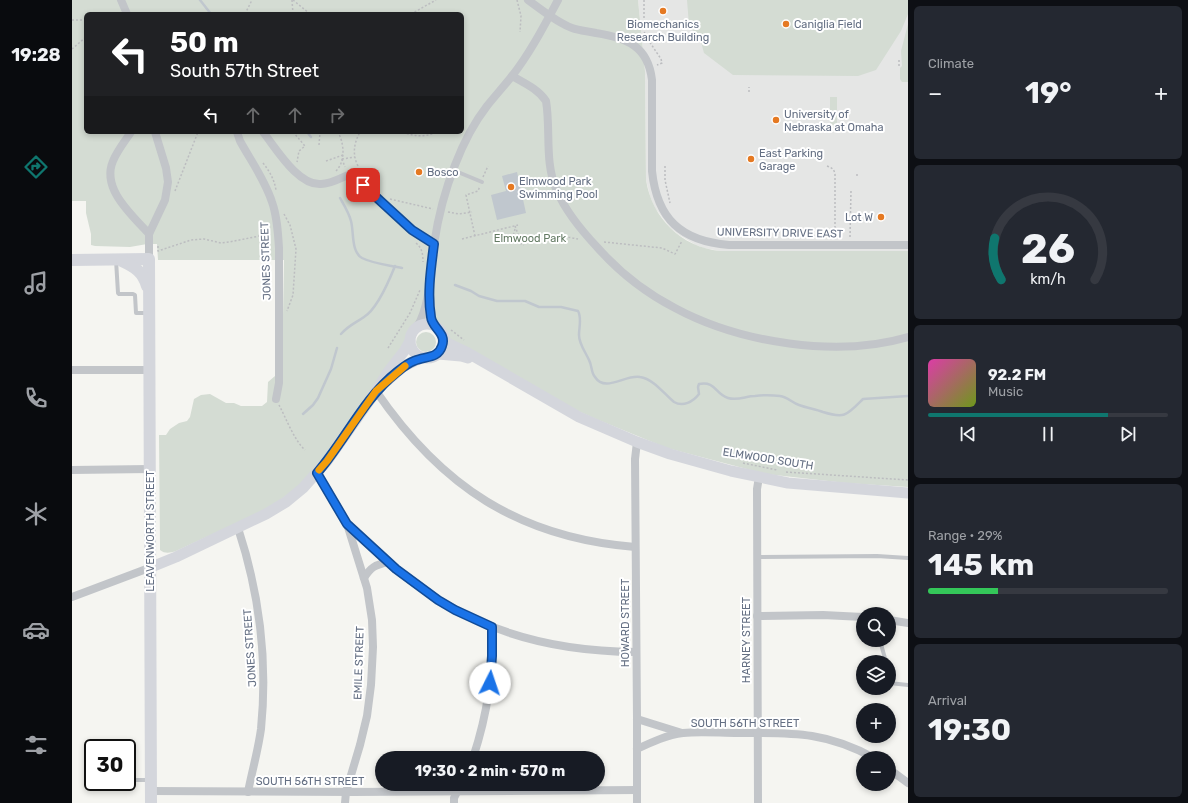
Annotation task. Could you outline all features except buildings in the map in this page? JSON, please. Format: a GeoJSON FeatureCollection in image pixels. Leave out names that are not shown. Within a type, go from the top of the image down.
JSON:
{"type":"FeatureCollection","features":[{"type":"Feature","properties":{"kind":"main road"},"geometry":{"type":"LineString","coordinates":[[72,260],[149,260]]}},
{"type":"Feature","properties":{"kind":"main road"},"geometry":{"type":"LineString","coordinates":[[118,260],[139,270],[144,278],[149,293]]}},
{"type":"Feature","properties":{"kind":"main road","name":"LEAVENWORTH STREET"},"geometry":{"type":"LineString","coordinates":[[149,260],[151,791]]}},
{"type":"Feature","properties":{"kind":"street"},"geometry":{"type":"LineString","coordinates":[[121,0],[126,12]]}},
{"type":"Feature","properties":{"kind":"street","name":"UNIVERSITY DRIVE EAST"},"geometry":{"type":"LineString","coordinates":[[528,0],[549,16],[573,29],[610,35],[622,39],[637,47],[644,55],[650,67],[652,80],[653,184],[665,215],[687,235],[705,242],[729,245],[908,244]]}},
{"type":"Feature","properties":{"kind":"street"},"geometry":{"type":"LineString","coordinates":[[73,596],[176,557],[266,514],[286,502],[303,488],[327,461],[410,341],[413,331],[417,327],[422,316],[425,287],[446,193],[453,170],[468,135],[486,107],[512,76],[558,0]]}},
{"type":"Feature","properties":{"kind":"street"},"geometry":{"type":"LineString","coordinates":[[512,76],[542,95],[546,101],[549,150],[556,190],[578,228],[606,257],[631,279],[657,298],[682,312],[722,328],[761,339],[780,342],[800,345],[842,346],[884,342],[908,337]]}},
{"type":"Feature","properties":{"kind":"street"},"geometry":{"type":"LineString","coordinates":[[130,134],[112,162],[110,181],[116,195],[150,234]]}},
{"type":"Feature","properties":{"kind":"street"},"geometry":{"type":"LineString","coordinates":[[149,260],[150,234],[166,200],[168,182],[166,168],[156,134]]}},
{"type":"Feature","properties":{"kind":"street","name":"JONES STREET"},"geometry":{"type":"LineString","coordinates":[[238,134],[240,141],[269,193],[278,232],[279,383],[276,399]]}},
{"type":"Feature","properties":{"kind":"street"},"geometry":{"type":"LineString","coordinates":[[265,134],[296,174],[303,179],[310,183],[320,184],[330,182],[353,173],[357,180],[400,220],[412,230],[434,244]]}},
{"type":"Feature","properties":{"kind":"street"},"geometry":{"type":"LineString","coordinates":[[425,287],[432,322],[442,330],[447,343],[468,353],[579,417],[637,442],[700,463],[759,478],[816,486],[908,493]]}},
{"type":"Feature","properties":{"kind":"street"},"geometry":{"type":"LineString","coordinates":[[417,327],[428,324],[442,330]]}},
{"type":"Feature","properties":{"kind":"street"},"geometry":{"type":"LineString","coordinates":[[438,354],[443,345],[442,330]]}},
{"type":"Feature","properties":{"kind":"street"},"geometry":{"type":"LineString","coordinates":[[410,341],[414,352],[423,357]]}},
{"type":"Feature","properties":{"kind":"street"},"geometry":{"type":"LineString","coordinates":[[376,391],[404,366],[423,357],[438,354],[460,356],[490,366]]}},
{"type":"Feature","properties":{"kind":"street"},"geometry":{"type":"LineString","coordinates":[[72,370],[149,370]]}},
{"type":"Feature","properties":{"kind":"street"},"geometry":{"type":"LineString","coordinates":[[376,391],[392,414],[423,450],[442,468],[482,499],[523,520],[550,531],[578,539],[608,545],[635,547]]}},
{"type":"Feature","properties":{"kind":"street","name":"HOWARD STREET"},"geometry":{"type":"LineString","coordinates":[[637,442],[635,459],[637,803]]}},
{"type":"Feature","properties":{"kind":"street"},"geometry":{"type":"LineString","coordinates":[[72,470],[150,469]]}},
{"type":"Feature","properties":{"kind":"street"},"geometry":{"type":"LineString","coordinates":[[317,473],[347,524],[388,562],[418,587],[455,610],[492,627],[546,644],[590,651],[636,652]]}},
{"type":"Feature","properties":{"kind":"street","name":"HARNEY STREET"},"geometry":{"type":"LineString","coordinates":[[758,803],[757,488],[759,478]]}},
{"type":"Feature","properties":{"kind":"street","name":"EMILE STREET"},"geometry":{"type":"LineString","coordinates":[[346,803],[346,792],[360,746],[367,716],[371,685],[373,647],[372,620],[367,588],[347,524]]}},
{"type":"Feature","properties":{"kind":"street","name":"JONES STREET"},"geometry":{"type":"LineString","coordinates":[[238,528],[249,562],[256,592],[261,623],[263,656],[261,730],[248,792]]}},
{"type":"Feature","properties":{"kind":"street"},"geometry":{"type":"LineString","coordinates":[[364,578],[370,570],[377,565],[388,562]]}},
{"type":"Feature","properties":{"kind":"street"},"geometry":{"type":"LineString","coordinates":[[757,616],[824,615],[856,617]]}},
{"type":"Feature","properties":{"kind":"street"},"geometry":{"type":"LineString","coordinates":[[896,621],[908,623]]}},
{"type":"Feature","properties":{"kind":"street"},"geometry":{"type":"LineString","coordinates":[[475,751],[482,729],[489,693],[492,656],[492,627]]}},
{"type":"Feature","properties":{"kind":"street","name":"SOUTH 56TH STREET"},"geometry":{"type":"LineString","coordinates":[[637,718],[683,733]]}},
{"type":"Feature","properties":{"kind":"street","name":"SOUTH 56TH STREET"},"geometry":{"type":"LineString","coordinates":[[637,748],[683,733],[791,733],[812,735],[848,745],[860,751]]}},
{"type":"Feature","properties":{"kind":"street"},"geometry":{"type":"LineString","coordinates":[[896,774],[908,783]]}},
{"type":"Feature","properties":{"kind":"street","name":"SOUTH 56TH STREET"},"geometry":{"type":"LineString","coordinates":[[605,790],[637,790]]}},
{"type":"Feature","properties":{"kind":"street","name":"SOUTH 56TH STREET"},"geometry":{"type":"LineString","coordinates":[[151,791],[375,791]]}},
{"type":"Feature","properties":{"kind":"street"},"geometry":{"type":"LineString","coordinates":[[454,803],[454,798],[458,791]]}},
{"type":"Feature","properties":{"kind":"lane"},"geometry":{"type":"LineString","coordinates":[[453,170],[482,181]]}},
{"type":"Feature","properties":{"kind":"lane"},"geometry":{"type":"LineString","coordinates":[[118,260],[118,293],[135,295],[136,314],[149,313]]}},
{"type":"Feature","properties":{"kind":"lane"},"geometry":{"type":"LineString","coordinates":[[757,557],[877,556],[908,558]]}},
{"type":"Feature","properties":{"kind":"lane"},"geometry":{"type":"LineString","coordinates":[[896,684],[908,685]]}},
{"type":"Feature","properties":{"kind":"lane"},"geometry":{"type":"LineString","coordinates":[[136,784],[151,791]]}},
{"type":"Feature","properties":{"kind":"path"},"geometry":{"type":"LineString","coordinates":[[246,12],[252,0]]}},
{"type":"Feature","properties":{"kind":"path"},"geometry":{"type":"LineString","coordinates":[[292,0],[293,12]]}},
{"type":"Feature","properties":{"kind":"path"},"geometry":{"type":"LineString","coordinates":[[292,0],[307,12]]}},
{"type":"Feature","properties":{"kind":"path"},"geometry":{"type":"LineString","coordinates":[[415,12],[436,0]]}},
{"type":"Feature","properties":{"kind":"path"},"geometry":{"type":"LineString","coordinates":[[517,0],[521,16],[520,32]]}},
{"type":"Feature","properties":{"kind":"path"},"geometry":{"type":"LineString","coordinates":[[644,0],[645,35],[661,60],[662,63],[657,65]]}},
{"type":"Feature","properties":{"kind":"path"},"geometry":{"type":"LineString","coordinates":[[72,20],[84,20]]}},
{"type":"Feature","properties":{"kind":"path"},"geometry":{"type":"LineString","coordinates":[[72,49],[84,39]]}},
{"type":"Feature","properties":{"kind":"path"},"geometry":{"type":"LineString","coordinates":[[899,60],[899,66]]}},
{"type":"Feature","properties":{"kind":"path"},"geometry":{"type":"LineString","coordinates":[[749,87],[749,92]]}},
{"type":"Feature","properties":{"kind":"path"},"geometry":{"type":"LineString","coordinates":[[295,134],[305,146],[299,151],[298,167]]}},
{"type":"Feature","properties":{"kind":"path"},"geometry":{"type":"LineString","coordinates":[[319,144],[320,134]]}},
{"type":"Feature","properties":{"kind":"path"},"geometry":{"type":"LineString","coordinates":[[333,174],[340,167],[343,155],[343,144],[339,134]]}},
{"type":"Feature","properties":{"kind":"path"},"geometry":{"type":"LineString","coordinates":[[359,134],[354,144],[355,157],[359,168]]}},
{"type":"Feature","properties":{"kind":"path"},"geometry":{"type":"LineString","coordinates":[[413,134],[423,136],[430,136],[434,134]]}},
{"type":"Feature","properties":{"kind":"path"},"geometry":{"type":"LineString","coordinates":[[326,161],[343,155]]}},
{"type":"Feature","properties":{"kind":"path"},"geometry":{"type":"LineString","coordinates":[[342,159],[355,157]]}},
{"type":"Feature","properties":{"kind":"path"},"geometry":{"type":"LineString","coordinates":[[475,236],[466,195],[478,191],[488,166]]}},
{"type":"Feature","properties":{"kind":"path"},"geometry":{"type":"LineString","coordinates":[[665,166],[665,180],[671,208]]}},
{"type":"Feature","properties":{"kind":"path"},"geometry":{"type":"LineString","coordinates":[[769,227],[769,230],[774,232],[808,236],[833,235],[835,230],[835,174],[834,170],[827,166]]}},
{"type":"Feature","properties":{"kind":"path"},"geometry":{"type":"LineString","coordinates":[[850,237],[851,191]]}},
{"type":"Feature","properties":{"kind":"path"},"geometry":{"type":"LineString","coordinates":[[387,198],[431,209]]}},
{"type":"Feature","properties":{"kind":"path"},"geometry":{"type":"LineString","coordinates":[[446,212],[459,214],[472,212]]}},
{"type":"Feature","properties":{"kind":"path"},"geometry":{"type":"LineString","coordinates":[[158,251],[191,240],[204,239],[221,243],[255,238],[278,232],[290,225],[296,249],[293,295],[286,314]]}},
{"type":"Feature","properties":{"kind":"path"},"geometry":{"type":"LineString","coordinates":[[462,239],[516,226]]}},
{"type":"Feature","properties":{"kind":"path"},"geometry":{"type":"LineString","coordinates":[[516,226],[518,234],[525,237],[578,238]]}},
{"type":"Feature","properties":{"kind":"path"},"geometry":{"type":"LineString","coordinates":[[516,226],[512,240],[524,245]]}},
{"type":"Feature","properties":{"kind":"path"},"geometry":{"type":"LineString","coordinates":[[744,237],[748,232],[749,227]]}},
{"type":"Feature","properties":{"kind":"path"},"geometry":{"type":"LineString","coordinates":[[600,242],[662,248],[675,254],[687,235]]}},
{"type":"Feature","properties":{"kind":"path"},"geometry":{"type":"LineString","coordinates":[[421,247],[423,263]]}},
{"type":"Feature","properties":{"kind":"path"},"geometry":{"type":"LineString","coordinates":[[388,348],[425,287]]}},
{"type":"Feature","properties":{"kind":"path"},"geometry":{"type":"LineString","coordinates":[[442,330],[458,335]]}},
{"type":"Feature","properties":{"kind":"path"},"geometry":{"type":"LineString","coordinates":[[276,399],[291,428],[305,450]]}},
{"type":"Feature","properties":{"kind":"path","name":"ELMWOOD SOUTH"},"geometry":{"type":"LineString","coordinates":[[740,463],[789,472],[908,480]]}},
{"type":"Feature","properties":{"kind":"shaded area","name":"University of Nebraska at Omaha"},"geometry":{"type":"Polygon","coordinates":[[[638,0],[908,0],[908,251],[720,251],[696,245],[670,228],[655,208],[646,180],[645,71],[638,0]]]}},
{"type":"Feature","properties":{"kind":"shaded area"},"geometry":{"type":"Polygon","coordinates":[[[517,172],[526,213],[497,220],[491,195],[506,191],[502,176],[517,172]]]}},
{"type":"Feature","properties":{"kind":"green space","name":"Elmwood Park"},"geometry":{"type":"Polygon","coordinates":[[[72,0],[638,0],[645,71],[646,180],[649,194],[655,207],[671,228],[681,237],[693,244],[720,251],[908,251],[908,487],[846,483],[766,474],[667,448],[578,411],[448,339],[436,322],[418,320],[407,332],[403,347],[372,393],[303,484],[267,509],[176,551],[166,553],[160,550],[159,435],[166,435],[170,429],[179,423],[187,421],[190,417],[194,399],[201,395],[210,394],[226,403],[234,403],[241,406],[262,406],[267,402],[268,382],[282,370],[284,260],[158,260],[157,244],[130,247],[91,245],[91,234],[86,213],[86,201],[72,201],[72,0]]]}},
{"type":"Feature","properties":{"kind":"green space"},"geometry":{"type":"Polygon","coordinates":[[[687,0],[908,0],[908,14],[901,31],[876,70],[858,76],[733,75],[704,53],[701,42],[689,25],[687,0]]]}},
{"type":"Feature","properties":{"kind":"green space"},"geometry":{"type":"Polygon","coordinates":[[[908,24],[908,82],[902,82],[900,79],[900,68],[902,66],[901,51],[908,24]]]}},
{"type":"Feature","properties":{"kind":"green space"},"geometry":{"type":"Polygon","coordinates":[[[830,97],[837,97],[837,125],[834,129],[830,129],[830,97]]]}},
{"type":"Feature","properties":{"kind":"green space"},"geometry":{"type":"Polygon","coordinates":[[[426,332],[433,335],[436,342],[433,349],[426,352],[419,349],[416,342],[419,335],[426,332]]]}},
{"type":"Feature","properties":{"kind":"waterway"},"geometry":{"type":"LineString","coordinates":[[200,0],[209,12]]}},
{"type":"Feature","properties":{"kind":"waterway"},"geometry":{"type":"LineString","coordinates":[[340,198],[350,218],[354,247],[358,255],[371,262],[402,268]]}},
{"type":"Feature","properties":{"kind":"waterway"},"geometry":{"type":"LineString","coordinates":[[341,334],[369,313],[373,308],[382,294],[395,266]]}},
{"type":"Feature","properties":{"kind":"waterway"},"geometry":{"type":"LineString","coordinates":[[455,285],[471,291],[479,296],[497,301],[525,301],[539,307],[561,307],[578,311],[580,320],[579,335],[582,348],[590,362],[594,375],[599,381],[610,383],[634,377],[645,378],[674,402],[681,404],[688,403],[699,394],[699,384],[709,384],[720,394],[728,398],[735,399],[764,395],[780,396],[802,406],[836,415],[849,412],[863,399],[908,396]]}},
{"type":"Feature","properties":{"kind":"waterway"},"geometry":{"type":"LineString","coordinates":[[303,414],[318,398],[331,369],[337,348]]}},
{"type":"Feature","properties":{"kind":"slow traffic"},"geometry":{"type":"LineString","coordinates":[[319,470],[327,461],[376,391],[405,366]]}},
{"type":"Feature","properties":{"kind":"place","name":"Biomechanics Research Building"},"geometry":{"type":"Point","coordinates":[663,11]}},
{"type":"Feature","properties":{"kind":"place","name":"Caniglia Field"},"geometry":{"type":"Point","coordinates":[786,24]}},
{"type":"Feature","properties":{"kind":"place","name":"University of Nebraska at Omaha"},"geometry":{"type":"Point","coordinates":[776,120]}},
{"type":"Feature","properties":{"kind":"place","name":"East Parking Garage"},"geometry":{"type":"Point","coordinates":[751,159]}},
{"type":"Feature","properties":{"kind":"place","name":"Bosco"},"geometry":{"type":"Point","coordinates":[419,172]}},
{"type":"Feature","properties":{"kind":"place","name":"Elmwood Park Swimming Pool"},"geometry":{"type":"Point","coordinates":[511,187]}},
{"type":"Feature","properties":{"kind":"place","name":"Lot W"},"geometry":{"type":"Point","coordinates":[881,217]}},
{"type":"Feature","properties":{"kind":"route"},"geometry":{"type":"LineString","coordinates":[[363,185],[412,230],[434,244],[429,287],[431,316],[432,322],[442,335],[443,345],[438,354],[428,358],[423,357],[404,366],[376,391],[317,473],[347,524],[396,569],[418,587],[438,600],[475,620],[492,627],[492,673],[490,683]]}}]}
